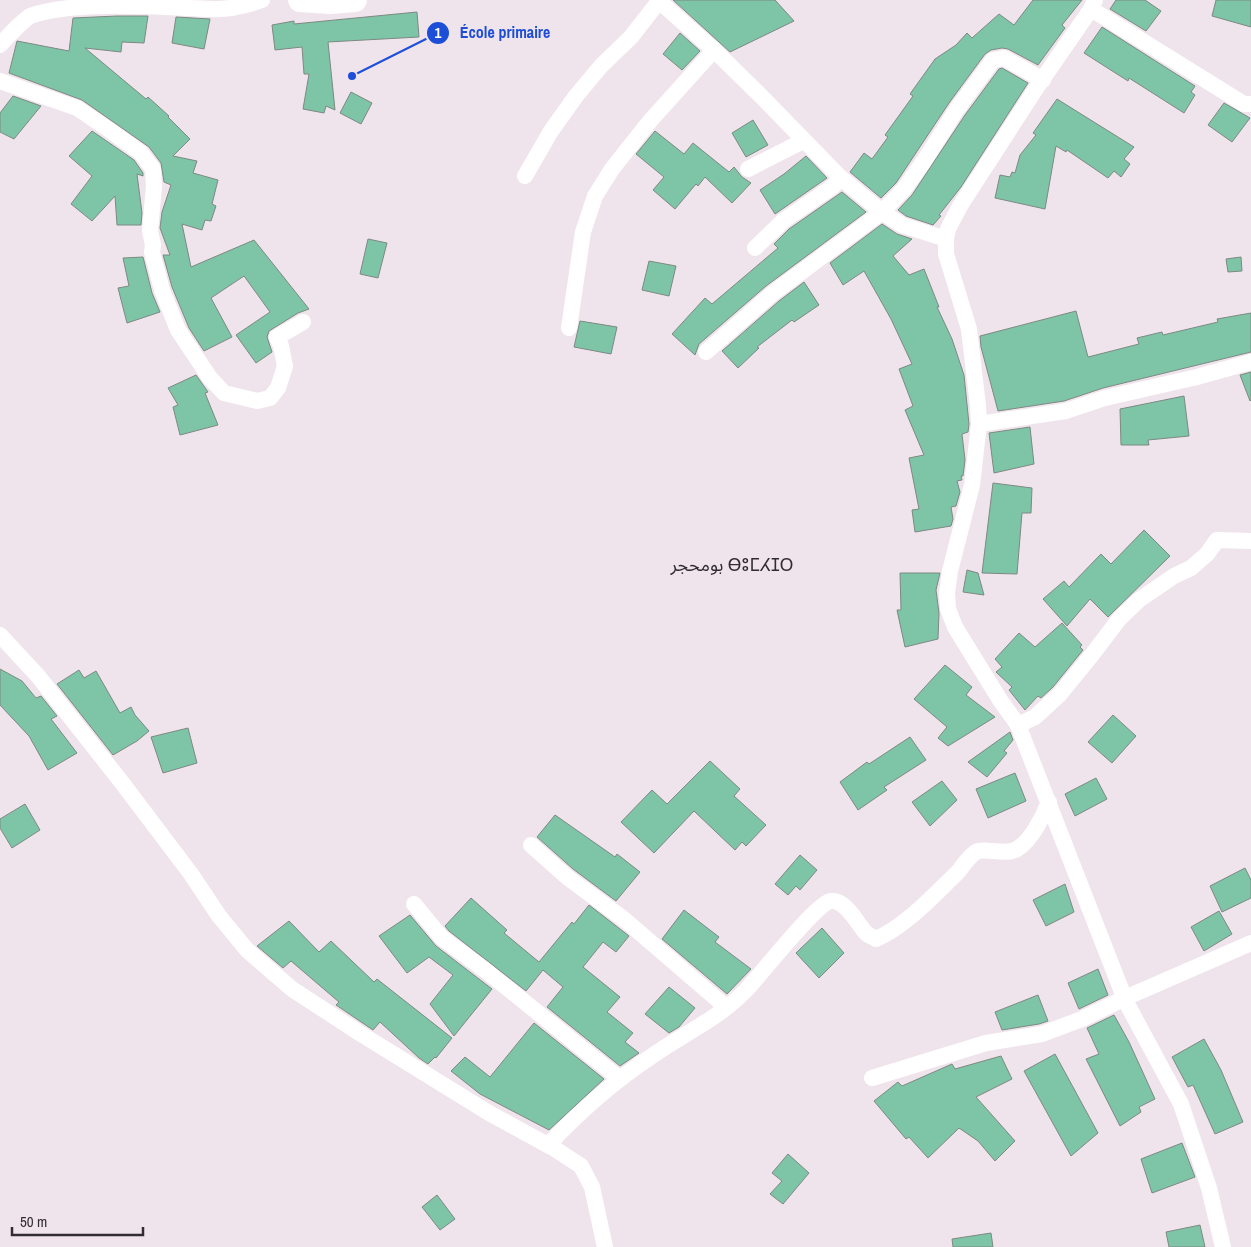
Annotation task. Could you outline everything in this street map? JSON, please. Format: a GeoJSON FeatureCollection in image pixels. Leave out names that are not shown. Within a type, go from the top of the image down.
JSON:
{"type":"FeatureCollection","features":[{"type":"Feature","properties":{"kind":"street"},"geometry":{"type":"LineString","coordinates":[[0,45],[31,15],[60,3],[107,0],[210,9],[230,8],[262,0]]}},
{"type":"Feature","properties":{"kind":"street"},"geometry":{"type":"LineString","coordinates":[[300,0],[330,2],[355,0]]}},
{"type":"Feature","properties":{"kind":"street"},"geometry":{"type":"LineString","coordinates":[[524,176],[551,131],[576,96],[631,37],[658,0],[714,50],[841,178],[882,212],[902,225],[946,239]]}},
{"type":"Feature","properties":{"kind":"street"},"geometry":{"type":"LineString","coordinates":[[1223,1247],[1209,1188],[1181,1104],[1125,998],[1018,725],[1000,700],[955,627],[948,609],[947,593],[950,571],[972,485],[979,424],[969,328],[946,254],[946,239],[948,229],[960,206],[1093,5],[1244,104],[1251,104]]}},
{"type":"Feature","properties":{"kind":"street"},"geometry":{"type":"LineString","coordinates":[[569,328],[583,232],[595,196],[612,169],[638,135],[714,50]]}},
{"type":"Feature","properties":{"kind":"street"},"geometry":{"type":"LineString","coordinates":[[706,352],[773,293],[882,212],[904,189],[957,109],[993,60],[1004,58],[1043,80]]}},
{"type":"Feature","properties":{"kind":"street"},"geometry":{"type":"LineString","coordinates":[[0,81],[77,108],[141,153],[153,169],[154,186],[150,231],[153,245],[152,252],[162,290],[178,330],[210,378],[224,394],[257,402],[270,398],[278,388],[285,366],[277,337],[303,322]]}},
{"type":"Feature","properties":{"kind":"street"},"geometry":{"type":"LineString","coordinates":[[748,169],[803,141]]}},
{"type":"Feature","properties":{"kind":"street"},"geometry":{"type":"LineString","coordinates":[[755,248],[783,221],[832,187],[841,178]]}},
{"type":"Feature","properties":{"kind":"street"},"geometry":{"type":"LineString","coordinates":[[979,424],[1066,411],[1105,398],[1197,377],[1251,362]]}},
{"type":"Feature","properties":{"kind":"street"},"geometry":{"type":"LineString","coordinates":[[1018,725],[1035,716],[1060,694],[1120,618],[1139,600],[1174,576],[1191,568],[1207,554],[1217,540],[1251,541]]}},
{"type":"Feature","properties":{"kind":"street"},"geometry":{"type":"LineString","coordinates":[[0,635],[38,676],[123,784],[191,874],[219,916],[247,950],[292,988],[361,1034],[489,1113],[548,1145],[581,1166],[592,1187],[605,1247]]}},
{"type":"Feature","properties":{"kind":"street"},"geometry":{"type":"LineString","coordinates":[[548,1145],[568,1124],[620,1078],[652,1055],[717,1016],[745,992],[802,926],[825,903],[834,900],[842,904],[867,934],[876,939],[888,934],[928,900],[975,852],[982,850],[997,852],[1016,850],[1032,834],[1049,802]]}},
{"type":"Feature","properties":{"kind":"street"},"geometry":{"type":"LineString","coordinates":[[531,846],[625,920],[726,1008]]}},
{"type":"Feature","properties":{"kind":"street"},"geometry":{"type":"LineString","coordinates":[[414,904],[442,938],[620,1078]]}},
{"type":"Feature","properties":{"kind":"street"},"geometry":{"type":"LineString","coordinates":[[872,1078],[986,1043],[1042,1034],[1082,1019],[1125,998],[1251,943]]}},
{"type":"Feature","properties":{"kind":"building"},"geometry":{"type":"Polygon","coordinates":[[[673,0],[775,0],[794,21],[730,52],[673,0]]]}},
{"type":"Feature","properties":{"kind":"building"},"geometry":{"type":"Polygon","coordinates":[[[1033,0],[1082,0],[1062,25],[1065,28],[1038,65],[1008,49],[991,50],[985,54],[949,103],[896,183],[881,198],[850,172],[864,153],[872,159],[888,137],[885,135],[913,96],[910,94],[935,59],[956,45],[967,33],[972,38],[999,14],[1014,25],[1033,0]]]}},
{"type":"Feature","properties":{"kind":"building"},"geometry":{"type":"Polygon","coordinates":[[[1116,0],[1145,0],[1161,11],[1146,31],[1110,9],[1116,0]]]}},
{"type":"Feature","properties":{"kind":"building"},"geometry":{"type":"Polygon","coordinates":[[[1216,0],[1251,0],[1251,27],[1212,16],[1216,0]]]}},
{"type":"Feature","properties":{"kind":"building"},"geometry":{"type":"Polygon","coordinates":[[[417,12],[419,37],[328,42],[335,110],[326,106],[324,113],[303,109],[309,74],[304,74],[302,47],[275,50],[272,25],[294,21],[294,24],[417,12]]]}},
{"type":"Feature","properties":{"kind":"building"},"geometry":{"type":"Polygon","coordinates":[[[148,16],[144,43],[122,42],[121,52],[85,48],[146,99],[148,97],[190,139],[173,156],[197,161],[193,173],[218,180],[212,204],[216,206],[211,221],[205,220],[202,230],[182,224],[191,267],[254,240],[309,309],[298,313],[269,331],[267,337],[272,352],[256,363],[236,335],[270,312],[244,276],[211,298],[232,337],[204,351],[189,328],[172,287],[163,255],[170,255],[160,228],[162,212],[171,185],[164,182],[161,163],[149,147],[82,100],[9,73],[17,41],[69,51],[73,18],[148,16]]]}},
{"type":"Feature","properties":{"kind":"building"},"geometry":{"type":"Polygon","coordinates":[[[176,17],[210,19],[204,49],[172,43],[176,17]]]}},
{"type":"Feature","properties":{"kind":"building"},"geometry":{"type":"Polygon","coordinates":[[[1102,27],[1195,86],[1191,92],[1195,95],[1184,113],[1129,78],[1128,81],[1084,53],[1102,27]]]}},
{"type":"Feature","properties":{"kind":"building"},"geometry":{"type":"Polygon","coordinates":[[[680,33],[700,51],[682,70],[663,54],[680,33]]]}},
{"type":"Feature","properties":{"kind":"building"},"geometry":{"type":"Polygon","coordinates":[[[1002,68],[1028,83],[961,187],[933,225],[906,216],[898,210],[912,195],[965,115],[999,69],[1002,68]]]}},
{"type":"Feature","properties":{"kind":"building"},"geometry":{"type":"Polygon","coordinates":[[[351,92],[372,103],[361,124],[340,113],[351,92]]]}},
{"type":"Feature","properties":{"kind":"building"},"geometry":{"type":"Polygon","coordinates":[[[13,96],[41,106],[14,139],[0,132],[0,113],[13,96]]]}},
{"type":"Feature","properties":{"kind":"building"},"geometry":{"type":"Polygon","coordinates":[[[1057,99],[1134,147],[1124,159],[1130,164],[1121,177],[1114,171],[1108,178],[1067,150],[1066,152],[1056,146],[1045,209],[995,198],[1000,175],[1010,177],[1012,172],[1015,173],[1020,155],[1036,135],[1033,133],[1057,99]]]}},
{"type":"Feature","properties":{"kind":"building"},"geometry":{"type":"Polygon","coordinates":[[[1224,103],[1250,118],[1232,142],[1208,125],[1224,103]]]}},
{"type":"Feature","properties":{"kind":"building"},"geometry":{"type":"Polygon","coordinates":[[[753,120],[768,145],[746,157],[732,133],[753,120]]]}},
{"type":"Feature","properties":{"kind":"building"},"geometry":{"type":"Polygon","coordinates":[[[92,131],[134,160],[143,173],[143,176],[137,174],[142,213],[141,225],[117,225],[115,196],[92,221],[71,204],[92,176],[69,156],[92,131]]]}},
{"type":"Feature","properties":{"kind":"building"},"geometry":{"type":"Polygon","coordinates":[[[655,131],[684,154],[693,143],[729,172],[734,167],[742,177],[751,183],[732,203],[705,177],[698,186],[696,184],[675,209],[653,190],[664,177],[636,154],[655,131]]]}},
{"type":"Feature","properties":{"kind":"building"},"geometry":{"type":"Polygon","coordinates":[[[806,156],[827,178],[775,214],[760,190],[806,156]]]}},
{"type":"Feature","properties":{"kind":"building"},"geometry":{"type":"Polygon","coordinates":[[[842,192],[866,212],[766,286],[699,344],[695,355],[672,334],[705,298],[712,304],[778,248],[774,244],[789,229],[842,192]]]}},
{"type":"Feature","properties":{"kind":"building"},"geometry":{"type":"Polygon","coordinates":[[[882,224],[897,234],[912,239],[893,256],[909,275],[924,269],[964,375],[969,424],[968,432],[962,434],[965,460],[963,476],[961,476],[962,480],[957,481],[960,492],[956,506],[951,507],[953,519],[951,526],[915,532],[912,510],[919,509],[909,458],[924,455],[905,410],[913,406],[899,369],[912,364],[891,319],[864,271],[843,285],[830,263],[882,224]]]}},
{"type":"Feature","properties":{"kind":"building"},"geometry":{"type":"Polygon","coordinates":[[[368,239],[387,243],[378,278],[360,274],[368,239]]]}},
{"type":"Feature","properties":{"kind":"building"},"geometry":{"type":"Polygon","coordinates":[[[143,257],[152,293],[160,312],[127,323],[118,288],[129,286],[123,258],[143,257]]]}},
{"type":"Feature","properties":{"kind":"building"},"geometry":{"type":"Polygon","coordinates":[[[1241,257],[1242,271],[1228,272],[1226,259],[1241,257]]]}},
{"type":"Feature","properties":{"kind":"building"},"geometry":{"type":"Polygon","coordinates":[[[649,261],[676,266],[669,296],[642,290],[649,261]]]}},
{"type":"Feature","properties":{"kind":"building"},"geometry":{"type":"Polygon","coordinates":[[[804,282],[819,305],[794,322],[792,320],[757,347],[759,348],[738,368],[722,351],[779,301],[804,282]]]}},
{"type":"Feature","properties":{"kind":"building"},"geometry":{"type":"Polygon","coordinates":[[[1076,311],[1088,357],[1139,344],[1137,338],[1162,332],[1163,335],[1218,322],[1217,319],[1251,313],[1251,352],[1103,388],[1064,401],[998,411],[981,347],[980,336],[1076,311]]]}},
{"type":"Feature","properties":{"kind":"building"},"geometry":{"type":"Polygon","coordinates":[[[580,321],[617,327],[611,354],[574,347],[580,321]]]}},
{"type":"Feature","properties":{"kind":"building"},"geometry":{"type":"Polygon","coordinates":[[[1251,372],[1251,400],[1250,401],[1240,375],[1251,372]]]}},
{"type":"Feature","properties":{"kind":"building"},"geometry":{"type":"Polygon","coordinates":[[[196,375],[208,392],[205,393],[218,425],[180,435],[173,407],[178,405],[168,388],[196,375]]]}},
{"type":"Feature","properties":{"kind":"building"},"geometry":{"type":"Polygon","coordinates":[[[1184,396],[1189,436],[1148,440],[1149,445],[1121,445],[1120,409],[1184,396]]]}},
{"type":"Feature","properties":{"kind":"building"},"geometry":{"type":"Polygon","coordinates":[[[1030,427],[1034,464],[994,473],[989,433],[1030,427]]]}},
{"type":"Feature","properties":{"kind":"building"},"geometry":{"type":"Polygon","coordinates":[[[993,483],[1032,488],[1031,513],[1022,513],[1017,574],[982,573],[993,483]]]}},
{"type":"Feature","properties":{"kind":"building"},"geometry":{"type":"Polygon","coordinates":[[[1144,530],[1170,556],[1108,617],[1090,599],[1067,626],[1043,599],[1064,581],[1069,587],[1101,554],[1111,564],[1144,530]]]}},
{"type":"Feature","properties":{"kind":"building"},"geometry":{"type":"Polygon","coordinates":[[[967,570],[978,573],[984,595],[963,592],[967,570]]]}},
{"type":"Feature","properties":{"kind":"building"},"geometry":{"type":"Polygon","coordinates":[[[900,573],[940,573],[936,590],[939,613],[938,639],[905,647],[897,610],[901,610],[900,573]]]}},
{"type":"Feature","properties":{"kind":"building"},"geometry":{"type":"Polygon","coordinates":[[[1062,623],[1082,645],[1080,647],[1083,650],[1053,687],[1041,698],[1038,696],[1025,710],[1009,690],[1012,687],[996,672],[1002,667],[995,659],[1019,633],[1035,647],[1062,623]]]}},
{"type":"Feature","properties":{"kind":"building"},"geometry":{"type":"Polygon","coordinates":[[[945,665],[972,687],[966,695],[995,717],[948,746],[938,738],[947,727],[914,699],[945,665]]]}},
{"type":"Feature","properties":{"kind":"building"},"geometry":{"type":"Polygon","coordinates":[[[0,669],[22,681],[36,698],[41,696],[57,716],[51,719],[77,753],[48,770],[29,736],[0,705],[0,669]]]}},
{"type":"Feature","properties":{"kind":"building"},"geometry":{"type":"Polygon","coordinates":[[[79,670],[84,678],[96,671],[120,713],[131,707],[135,715],[149,731],[137,741],[113,755],[57,684],[79,670]]]}},
{"type":"Feature","properties":{"kind":"building"},"geometry":{"type":"Polygon","coordinates":[[[1113,715],[1136,736],[1112,763],[1088,742],[1113,715]]]}},
{"type":"Feature","properties":{"kind":"building"},"geometry":{"type":"Polygon","coordinates":[[[188,728],[197,763],[163,773],[151,737],[188,728]]]}},
{"type":"Feature","properties":{"kind":"building"},"geometry":{"type":"Polygon","coordinates":[[[1010,732],[1013,740],[1004,751],[1007,753],[987,777],[968,762],[1010,732]]]}},
{"type":"Feature","properties":{"kind":"building"},"geometry":{"type":"Polygon","coordinates":[[[910,737],[926,760],[884,787],[887,790],[858,810],[840,782],[867,762],[869,764],[910,737]]]}},
{"type":"Feature","properties":{"kind":"building"},"geometry":{"type":"Polygon","coordinates":[[[710,761],[740,789],[734,796],[766,825],[746,846],[742,842],[735,850],[694,811],[654,853],[621,822],[652,790],[667,804],[710,761]]]}},
{"type":"Feature","properties":{"kind":"building"},"geometry":{"type":"Polygon","coordinates":[[[1015,773],[1026,801],[988,818],[976,789],[1015,773]]]}},
{"type":"Feature","properties":{"kind":"building"},"geometry":{"type":"Polygon","coordinates":[[[1096,778],[1107,799],[1075,816],[1065,794],[1096,778]]]}},
{"type":"Feature","properties":{"kind":"building"},"geometry":{"type":"Polygon","coordinates":[[[942,781],[957,800],[930,826],[912,802],[942,781]]]}},
{"type":"Feature","properties":{"kind":"building"},"geometry":{"type":"Polygon","coordinates":[[[25,804],[40,830],[12,848],[0,828],[0,819],[25,804]]]}},
{"type":"Feature","properties":{"kind":"building"},"geometry":{"type":"Polygon","coordinates":[[[555,815],[615,857],[617,854],[640,872],[616,901],[573,869],[537,837],[555,815]]]}},
{"type":"Feature","properties":{"kind":"building"},"geometry":{"type":"Polygon","coordinates":[[[800,855],[817,870],[800,890],[796,886],[788,895],[775,884],[800,855]]]}},
{"type":"Feature","properties":{"kind":"building"},"geometry":{"type":"Polygon","coordinates":[[[1245,868],[1251,880],[1251,898],[1222,912],[1210,886],[1245,868]]]}},
{"type":"Feature","properties":{"kind":"building"},"geometry":{"type":"Polygon","coordinates":[[[1065,884],[1074,912],[1046,926],[1033,900],[1065,884]]]}},
{"type":"Feature","properties":{"kind":"building"},"geometry":{"type":"Polygon","coordinates":[[[471,898],[507,930],[504,933],[539,962],[572,922],[574,924],[589,905],[629,936],[616,952],[603,942],[583,967],[620,997],[607,1012],[633,1033],[625,1042],[639,1053],[620,1066],[547,1007],[563,987],[543,970],[526,991],[449,931],[445,926],[471,898]]]}},
{"type":"Feature","properties":{"kind":"building"},"geometry":{"type":"Polygon","coordinates":[[[684,910],[719,937],[715,942],[751,969],[727,994],[662,939],[684,910]]]}},
{"type":"Feature","properties":{"kind":"building"},"geometry":{"type":"Polygon","coordinates":[[[1219,911],[1232,934],[1204,951],[1191,927],[1219,911]]]}},
{"type":"Feature","properties":{"kind":"building"},"geometry":{"type":"Polygon","coordinates":[[[410,915],[436,946],[492,989],[454,1036],[430,1004],[453,975],[429,957],[407,973],[379,936],[410,915]]]}},
{"type":"Feature","properties":{"kind":"building"},"geometry":{"type":"Polygon","coordinates":[[[289,921],[319,952],[331,941],[374,982],[377,979],[452,1038],[436,1058],[428,1064],[380,1022],[373,1030],[336,1005],[339,1002],[291,961],[283,968],[257,946],[289,921]]]}},
{"type":"Feature","properties":{"kind":"building"},"geometry":{"type":"Polygon","coordinates":[[[822,928],[844,953],[819,978],[796,953],[822,928]]]}},
{"type":"Feature","properties":{"kind":"building"},"geometry":{"type":"Polygon","coordinates":[[[1098,969],[1108,995],[1079,1009],[1068,983],[1098,969]]]}},
{"type":"Feature","properties":{"kind":"building"},"geometry":{"type":"Polygon","coordinates":[[[669,987],[695,1008],[679,1027],[669,1033],[645,1014],[669,987]]]}},
{"type":"Feature","properties":{"kind":"building"},"geometry":{"type":"Polygon","coordinates":[[[1038,995],[1048,1021],[1002,1030],[995,1012],[1038,995]]]}},
{"type":"Feature","properties":{"kind":"building"},"geometry":{"type":"Polygon","coordinates":[[[1114,1015],[1129,1042],[1155,1099],[1139,1107],[1141,1112],[1120,1126],[1086,1059],[1099,1054],[1087,1028],[1114,1015]]]}},
{"type":"Feature","properties":{"kind":"building"},"geometry":{"type":"Polygon","coordinates":[[[534,1023],[604,1079],[549,1130],[480,1094],[451,1071],[465,1057],[490,1077],[534,1023]]]}},
{"type":"Feature","properties":{"kind":"building"},"geometry":{"type":"Polygon","coordinates":[[[1204,1039],[1221,1070],[1243,1122],[1215,1134],[1193,1085],[1188,1087],[1172,1057],[1204,1039]]]}},
{"type":"Feature","properties":{"kind":"building"},"geometry":{"type":"Polygon","coordinates":[[[1055,1054],[1098,1133],[1071,1156],[1024,1071],[1055,1054]]]}},
{"type":"Feature","properties":{"kind":"building"},"geometry":{"type":"Polygon","coordinates":[[[1001,1056],[1012,1079],[976,1097],[1015,1141],[995,1161],[978,1141],[959,1128],[928,1158],[909,1137],[906,1139],[874,1101],[898,1082],[902,1086],[952,1064],[955,1069],[1001,1056]]]}},
{"type":"Feature","properties":{"kind":"building"},"geometry":{"type":"Polygon","coordinates":[[[1182,1143],[1195,1177],[1152,1193],[1141,1159],[1182,1143]]]}},
{"type":"Feature","properties":{"kind":"building"},"geometry":{"type":"Polygon","coordinates":[[[788,1154],[809,1173],[783,1204],[770,1194],[782,1181],[772,1173],[788,1154]]]}},
{"type":"Feature","properties":{"kind":"building"},"geometry":{"type":"Polygon","coordinates":[[[437,1195],[455,1219],[440,1230],[422,1207],[437,1195]]]}},
{"type":"Feature","properties":{"kind":"building"},"geometry":{"type":"Polygon","coordinates":[[[1200,1225],[1205,1247],[1169,1247],[1166,1232],[1200,1225]]]}},
{"type":"Feature","properties":{"kind":"building"},"geometry":{"type":"Polygon","coordinates":[[[991,1233],[993,1247],[953,1247],[952,1239],[991,1233]]]}},
{"type":"Feature","properties":{"kind":"place","name":"École primaire"},"geometry":{"type":"Point","coordinates":[352,76]}},
{"type":"Feature","properties":{"kind":"district","name":"بومحجر ⴱⵓⵎⵃⵊⵔ"},"geometry":{"type":"Point","coordinates":[732,565]}}]}
